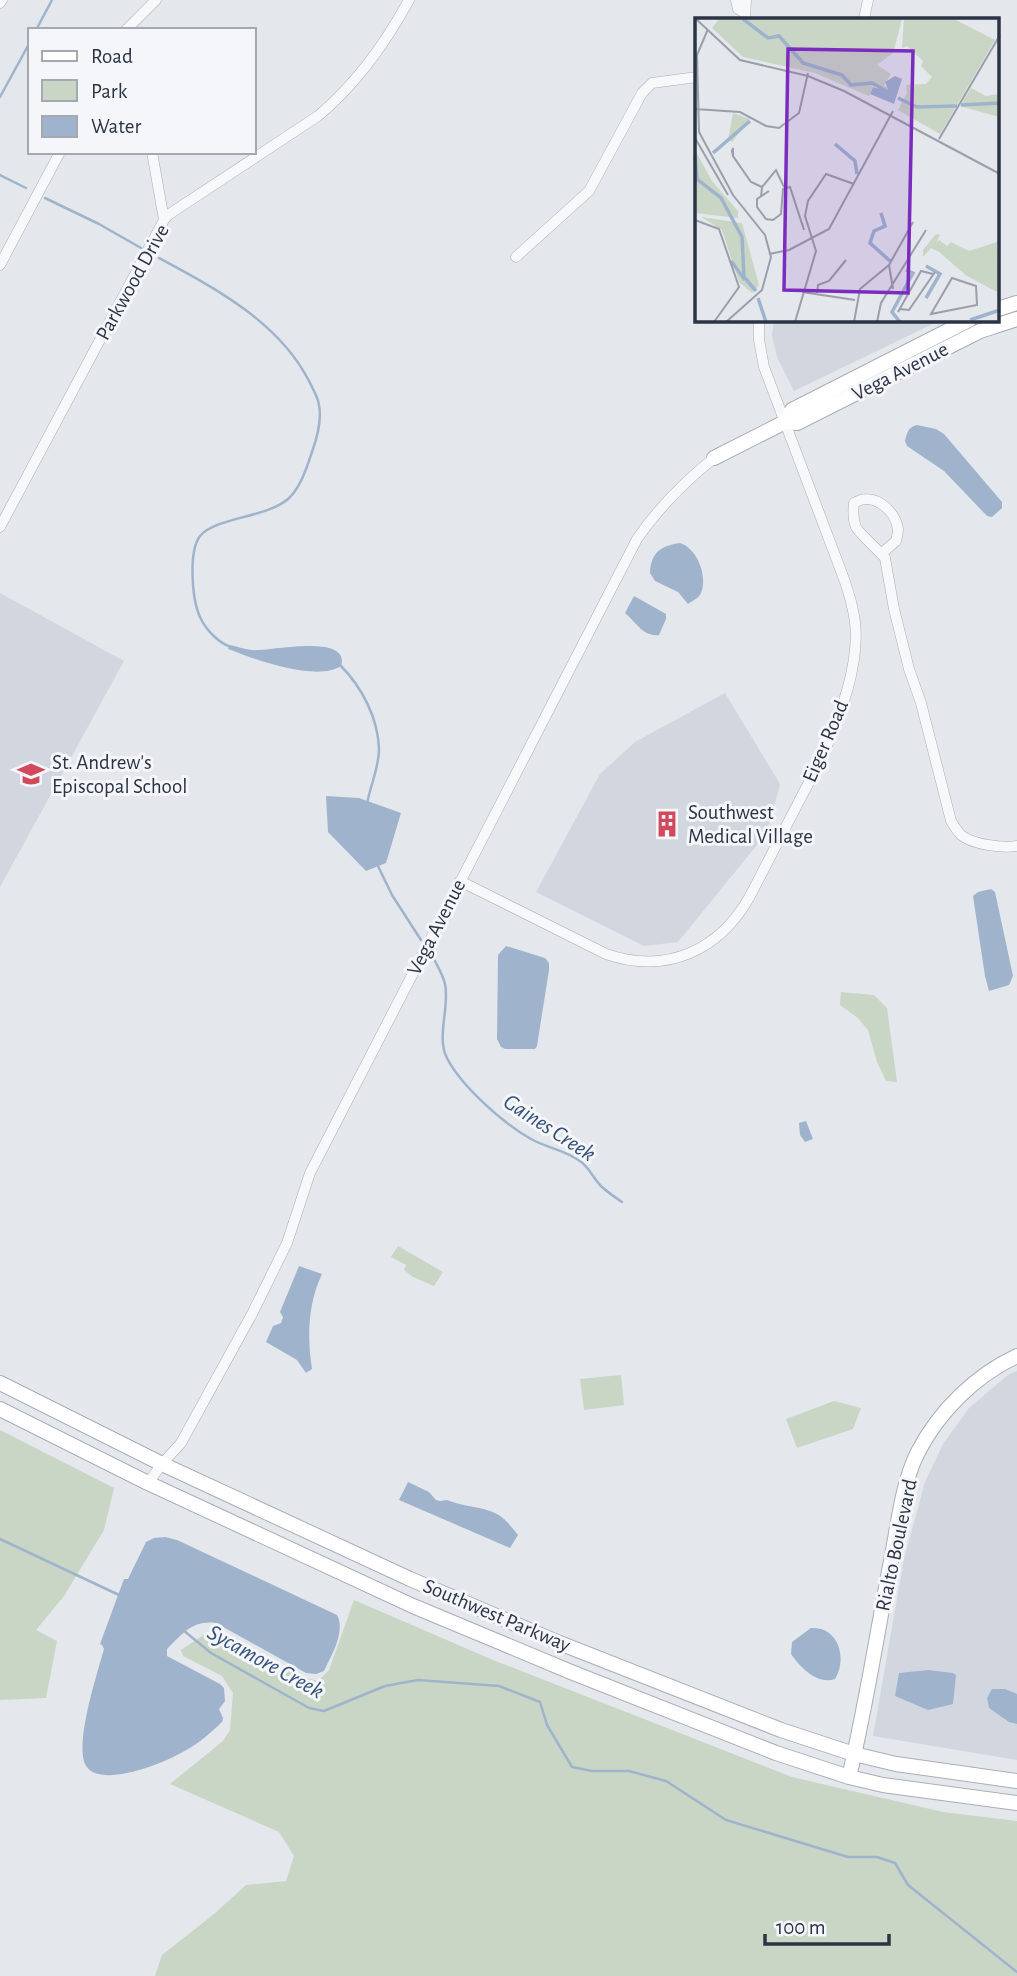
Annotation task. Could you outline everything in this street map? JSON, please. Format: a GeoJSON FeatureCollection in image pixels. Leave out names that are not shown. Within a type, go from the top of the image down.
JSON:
{"type":"FeatureCollection","features":[{"type":"Feature","properties":{"kind":"main road"},"geometry":{"type":"LineString","coordinates":[[1000,308],[1017,303]]}},
{"type":"Feature","properties":{"kind":"main road","name":"Vega Avenue"},"geometry":{"type":"LineString","coordinates":[[785,422],[797,423],[981,331],[1017,319]]}},
{"type":"Feature","properties":{"kind":"main road","name":"Vega Avenue"},"geometry":{"type":"LineString","coordinates":[[714,458],[785,422],[793,410],[965,322]]}},
{"type":"Feature","properties":{"kind":"main road","name":"Rialto Boulevard"},"geometry":{"type":"LineString","coordinates":[[849,1777],[903,1497],[918,1452],[942,1415],[961,1394],[999,1364],[1017,1356]]}},
{"type":"Feature","properties":{"kind":"main road","name":"Southwest Parkway"},"geometry":{"type":"LineString","coordinates":[[0,1383],[162,1464],[410,1579],[502,1619],[781,1730],[854,1754],[936,1771],[1017,1781]]}},
{"type":"Feature","properties":{"kind":"main road","name":"Southwest Parkway"},"geometry":{"type":"LineString","coordinates":[[0,1409],[148,1483],[413,1606],[764,1748],[849,1777],[916,1790],[1017,1803]]}},
{"type":"Feature","properties":{"kind":"street"},"geometry":{"type":"LineString","coordinates":[[127,28],[156,0]]}},
{"type":"Feature","properties":{"kind":"street","name":"Parkwood Drive"},"geometry":{"type":"LineString","coordinates":[[0,527],[164,220],[329,107],[348,89],[383,44],[409,0]]}},
{"type":"Feature","properties":{"kind":"street"},"geometry":{"type":"LineString","coordinates":[[736,0],[738,9],[745,16]]}},
{"type":"Feature","properties":{"kind":"street"},"geometry":{"type":"LineString","coordinates":[[745,16],[746,0]]}},
{"type":"Feature","properties":{"kind":"street"},"geometry":{"type":"LineString","coordinates":[[864,18],[868,0]]}},
{"type":"Feature","properties":{"kind":"street"},"geometry":{"type":"LineString","coordinates":[[516,257],[589,191],[642,93],[652,83],[695,77]]}},
{"type":"Feature","properties":{"kind":"street"},"geometry":{"type":"LineString","coordinates":[[0,265],[59,154]]}},
{"type":"Feature","properties":{"kind":"street"},"geometry":{"type":"LineString","coordinates":[[152,154],[164,220]]}},
{"type":"Feature","properties":{"kind":"street","name":"Eiger Road"},"geometry":{"type":"LineString","coordinates":[[460,881],[606,954],[629,960],[656,960],[690,954],[720,935],[740,912],[828,743],[850,677],[856,645],[850,597],[764,367],[759,322]]}},
{"type":"Feature","properties":{"kind":"street","name":"Vega Avenue"},"geometry":{"type":"LineString","coordinates":[[148,1483],[181,1443],[252,1314],[287,1244],[310,1173],[637,539],[672,494],[714,458]]}},
{"type":"Feature","properties":{"kind":"street"},"geometry":{"type":"LineString","coordinates":[[881,554],[897,541],[898,528],[890,511],[874,499],[861,498],[854,503],[853,517],[857,530],[867,538],[881,554],[885,558],[909,669],[921,703],[951,821],[962,837],[984,845],[1017,846]]}},
{"type":"Feature","properties":{"kind":"shaded area"},"geometry":{"type":"Polygon","coordinates":[[[774,322],[937,322],[794,391],[777,357],[772,335],[774,322]]]}},
{"type":"Feature","properties":{"kind":"shaded area","name":"St. Andrew's Episcopal School"},"geometry":{"type":"Polygon","coordinates":[[[0,593],[124,661],[0,887],[0,593]]]}},
{"type":"Feature","properties":{"kind":"shaded area"},"geometry":{"type":"Polygon","coordinates":[[[725,693],[780,784],[770,822],[757,845],[678,942],[644,946],[536,892],[600,774],[635,742],[725,693]]]}},
{"type":"Feature","properties":{"kind":"shaded area"},"geometry":{"type":"Polygon","coordinates":[[[1017,1371],[1017,1760],[873,1736],[904,1559],[925,1482],[943,1444],[969,1408],[1008,1375],[1017,1371]]]}},
{"type":"Feature","properties":{"kind":"green space"},"geometry":{"type":"Polygon","coordinates":[[[841,992],[874,995],[887,1008],[897,1082],[886,1081],[877,1062],[868,1030],[858,1018],[840,1005],[841,992]]]}},
{"type":"Feature","properties":{"kind":"green space"},"geometry":{"type":"Polygon","coordinates":[[[398,1246],[443,1272],[434,1286],[413,1277],[404,1270],[406,1265],[391,1257],[398,1246]]]}},
{"type":"Feature","properties":{"kind":"green space"},"geometry":{"type":"Polygon","coordinates":[[[621,1375],[624,1405],[584,1410],[580,1379],[621,1375]]]}},
{"type":"Feature","properties":{"kind":"green space"},"geometry":{"type":"Polygon","coordinates":[[[834,1401],[861,1408],[853,1429],[797,1448],[786,1419],[834,1401]]]}},
{"type":"Feature","properties":{"kind":"green space"},"geometry":{"type":"Polygon","coordinates":[[[0,1430],[114,1488],[104,1530],[64,1596],[36,1630],[57,1641],[46,1698],[0,1700],[0,1430]]]}},
{"type":"Feature","properties":{"kind":"green space"},"geometry":{"type":"Polygon","coordinates":[[[354,1600],[493,1660],[792,1777],[943,1812],[1017,1821],[1017,1976],[155,1976],[162,1955],[246,1885],[286,1881],[294,1856],[279,1832],[170,1784],[223,1741],[230,1730],[233,1693],[222,1676],[183,1656],[181,1650],[213,1631],[306,1678],[318,1681],[329,1670],[354,1600]]]}},
{"type":"Feature","properties":{"kind":"water"},"geometry":{"type":"Polygon","coordinates":[[[917,425],[936,429],[944,434],[1002,502],[1002,508],[992,517],[987,516],[944,471],[907,446],[907,433],[917,425]]]}},
{"type":"Feature","properties":{"kind":"water"},"geometry":{"type":"Polygon","coordinates":[[[680,543],[696,557],[702,571],[703,586],[700,595],[688,604],[678,592],[655,581],[650,573],[652,560],[658,551],[680,543]]]}},
{"type":"Feature","properties":{"kind":"water"},"geometry":{"type":"Polygon","coordinates":[[[634,596],[666,614],[659,635],[648,634],[625,613],[634,596]]]}},
{"type":"Feature","properties":{"kind":"water"},"geometry":{"type":"Polygon","coordinates":[[[230,645],[254,650],[323,647],[334,650],[341,656],[341,666],[317,672],[286,668],[228,649],[230,645]]]}},
{"type":"Feature","properties":{"kind":"water"},"geometry":{"type":"Polygon","coordinates":[[[326,796],[359,798],[401,813],[386,863],[366,871],[328,832],[326,796]]]}},
{"type":"Feature","properties":{"kind":"water"},"geometry":{"type":"Polygon","coordinates":[[[991,889],[995,892],[1013,976],[1009,985],[989,991],[973,896],[991,889]]]}},
{"type":"Feature","properties":{"kind":"water"},"geometry":{"type":"Polygon","coordinates":[[[506,946],[545,958],[549,963],[535,1049],[505,1049],[497,1039],[498,955],[506,946]]]}},
{"type":"Feature","properties":{"kind":"water"},"geometry":{"type":"Polygon","coordinates":[[[806,1121],[813,1139],[805,1142],[800,1135],[799,1123],[806,1121]]]}},
{"type":"Feature","properties":{"kind":"water"},"geometry":{"type":"Polygon","coordinates":[[[299,1266],[322,1274],[310,1320],[312,1369],[306,1373],[297,1360],[266,1342],[273,1326],[281,1323],[283,1317],[280,1312],[299,1266]]]}},
{"type":"Feature","properties":{"kind":"water"},"geometry":{"type":"Polygon","coordinates":[[[408,1482],[429,1492],[436,1500],[447,1500],[497,1514],[518,1535],[510,1548],[399,1500],[408,1482]]]}},
{"type":"Feature","properties":{"kind":"water"},"geometry":{"type":"Polygon","coordinates":[[[165,1537],[177,1540],[337,1615],[339,1636],[324,1671],[316,1674],[306,1673],[216,1623],[201,1624],[189,1629],[167,1649],[167,1656],[224,1688],[225,1701],[219,1709],[222,1722],[196,1744],[170,1758],[130,1772],[102,1775],[85,1764],[83,1754],[88,1708],[104,1649],[100,1644],[124,1579],[128,1579],[146,1542],[165,1537]]]}},
{"type":"Feature","properties":{"kind":"water"},"geometry":{"type":"Polygon","coordinates":[[[811,1628],[828,1632],[838,1645],[841,1662],[835,1679],[822,1680],[816,1677],[805,1670],[791,1654],[792,1642],[811,1628]]]}},
{"type":"Feature","properties":{"kind":"water"},"geometry":{"type":"Polygon","coordinates":[[[928,1670],[956,1675],[953,1704],[928,1710],[895,1696],[899,1673],[928,1670]]]}},
{"type":"Feature","properties":{"kind":"water"},"geometry":{"type":"Polygon","coordinates":[[[992,1689],[1005,1689],[1017,1694],[1017,1724],[1009,1722],[989,1708],[987,1698],[992,1689]]]}},
{"type":"Feature","properties":{"kind":"waterway","name":"Gaines Creek"},"geometry":{"type":"LineString","coordinates":[[37,28],[52,0]]}},
{"type":"Feature","properties":{"kind":"waterway","name":"Gaines Creek"},"geometry":{"type":"LineString","coordinates":[[0,97],[28,46]]}},
{"type":"Feature","properties":{"kind":"waterway","name":"Gaines Creek"},"geometry":{"type":"LineString","coordinates":[[0,175],[26,188]]}},
{"type":"Feature","properties":{"kind":"waterway","name":"Gaines Creek"},"geometry":{"type":"LineString","coordinates":[[45,198],[141,248]]}},
{"type":"Feature","properties":{"kind":"waterway","name":"Gaines Creek"},"geometry":{"type":"LineString","coordinates":[[159,258],[223,295],[263,324],[296,360],[318,402],[320,417],[316,441],[303,477],[293,494],[279,505],[207,530],[196,543],[193,577],[198,611],[210,632],[231,647]]}},
{"type":"Feature","properties":{"kind":"waterway","name":"Gaines Creek"},"geometry":{"type":"LineString","coordinates":[[340,665],[355,683],[376,726],[378,763],[367,804]]}},
{"type":"Feature","properties":{"kind":"waterway","name":"Gaines Creek"},"geometry":{"type":"LineString","coordinates":[[377,864],[392,895],[421,940]]}},
{"type":"Feature","properties":{"kind":"waterway","name":"Gaines Creek"},"geometry":{"type":"LineString","coordinates":[[434,959],[443,977],[446,993],[444,1050],[462,1080],[496,1114],[520,1132],[580,1161],[601,1186],[622,1202]]}},
{"type":"Feature","properties":{"kind":"waterway","name":"Sycamore Creek"},"geometry":{"type":"LineString","coordinates":[[0,1539],[119,1595]]}},
{"type":"Feature","properties":{"kind":"waterway","name":"Sycamore Creek"},"geometry":{"type":"LineString","coordinates":[[183,1630],[211,1653],[309,1708],[324,1711],[385,1686],[418,1680],[499,1686],[540,1702],[547,1725],[572,1767],[592,1771],[629,1771],[666,1781],[726,1820],[848,1857],[877,1857],[895,1863],[908,1885],[1017,1972]]}},
{"type":"Feature","properties":{"kind":"place","name":"St. Andrew's Episcopal School"},"geometry":{"type":"Point","coordinates":[31,774]}},
{"type":"Feature","properties":{"kind":"place","name":"Southwest Medical Village"},"geometry":{"type":"Point","coordinates":[667,824]}}]}
